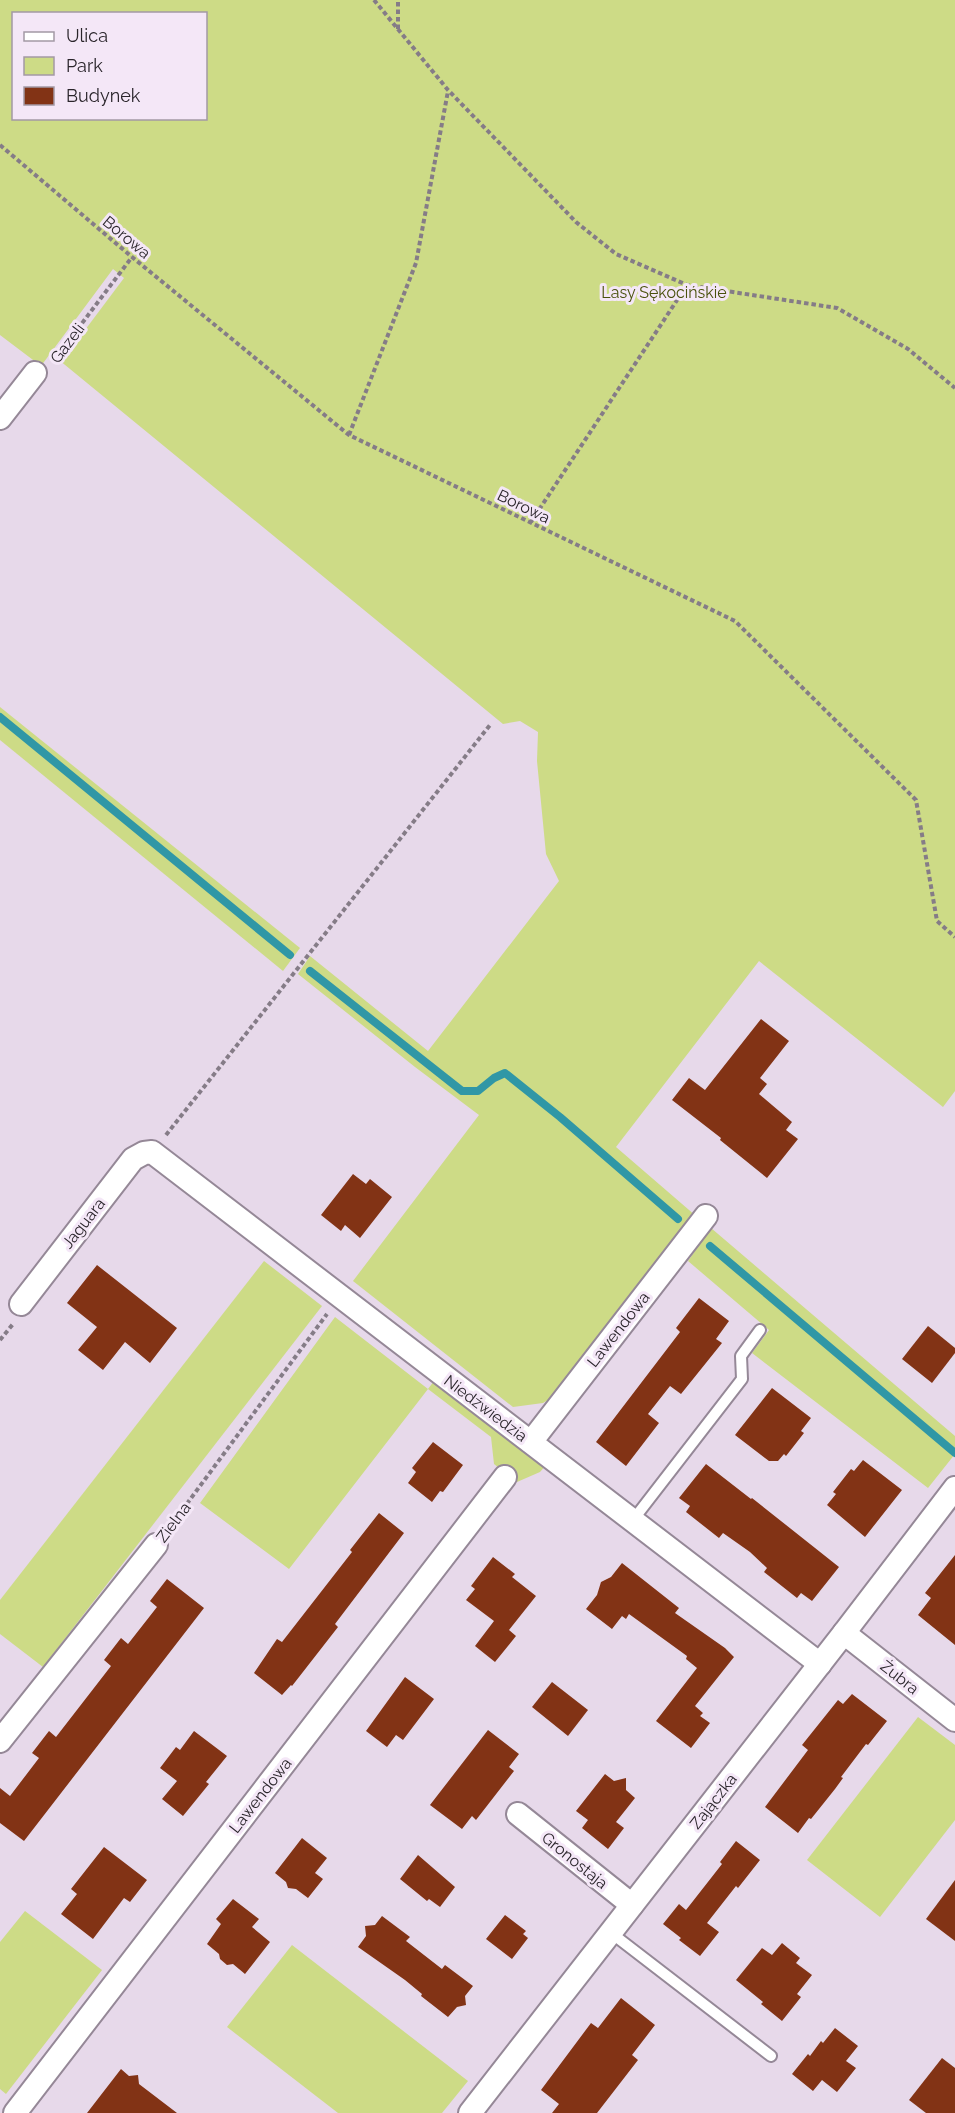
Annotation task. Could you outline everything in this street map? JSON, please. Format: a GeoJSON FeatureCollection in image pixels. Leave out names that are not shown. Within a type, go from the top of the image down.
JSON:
{"type":"FeatureCollection","features":[{"type":"Feature","properties":{"kind":"street","name":"Gazeli"},"geometry":{"type":"LineString","coordinates":[[0,418],[35,373]]}},
{"type":"Feature","properties":{"kind":"street","name":"Niedźwiedzia"},"geometry":{"type":"LineString","coordinates":[[152,1152],[819,1664]]}},
{"type":"Feature","properties":{"kind":"street","name":"Jaguara"},"geometry":{"type":"LineString","coordinates":[[21,1304],[133,1159],[144,1153],[152,1152]]}},
{"type":"Feature","properties":{"kind":"street","name":"Lawendowa"},"geometry":{"type":"LineString","coordinates":[[531,1442],[706,1216]]}},
{"type":"Feature","properties":{"kind":"street","name":"Lawendowa"},"geometry":{"type":"LineString","coordinates":[[15,2113],[505,1477]]}},
{"type":"Feature","properties":{"kind":"street","name":"Zajączka"},"geometry":{"type":"LineString","coordinates":[[470,2113],[844,1634],[955,1488]]}},
{"type":"Feature","properties":{"kind":"street","name":"Zielna"},"geometry":{"type":"LineString","coordinates":[[0,1742],[156,1545]]}},
{"type":"Feature","properties":{"kind":"street","name":"Żubra"},"geometry":{"type":"LineString","coordinates":[[844,1634],[955,1720]]}},
{"type":"Feature","properties":{"kind":"street","name":"Gronostaja"},"geometry":{"type":"LineString","coordinates":[[518,1815],[632,1905]]}},
{"type":"Feature","properties":{"kind":"lane"},"geometry":{"type":"LineString","coordinates":[[633,1520],[742,1379],[741,1356],[760,1330]]}},
{"type":"Feature","properties":{"kind":"lane"},"geometry":{"type":"LineString","coordinates":[[610,1932],[771,2056]]}},
{"type":"Feature","properties":{"kind":"path"},"geometry":{"type":"LineString","coordinates":[[374,0],[448,90],[576,222],[616,254],[687,285],[837,308],[908,349],[955,388]]}},
{"type":"Feature","properties":{"kind":"path"},"geometry":{"type":"LineString","coordinates":[[398,0],[398,29]]}},
{"type":"Feature","properties":{"kind":"path"},"geometry":{"type":"LineString","coordinates":[[349,435],[416,263],[448,90]]}},
{"type":"Feature","properties":{"kind":"path","name":"Borowa"},"geometry":{"type":"LineString","coordinates":[[0,145],[349,435],[735,621],[916,800],[937,921],[955,937]]}},
{"type":"Feature","properties":{"kind":"path","name":"Gazeli"},"geometry":{"type":"LineString","coordinates":[[35,373],[41,378],[132,257]]}},
{"type":"Feature","properties":{"kind":"path"},"geometry":{"type":"LineString","coordinates":[[531,522],[687,285]]}},
{"type":"Feature","properties":{"kind":"path"},"geometry":{"type":"LineString","coordinates":[[152,1152],[490,725]]}},
{"type":"Feature","properties":{"kind":"path","name":"Zielna"},"geometry":{"type":"LineString","coordinates":[[156,1545],[340,1297]]}},
{"type":"Feature","properties":{"kind":"green space","name":"Lasy Sękocińskie"},"geometry":{"type":"Polygon","coordinates":[[[0,0],[955,0],[955,1091],[943,1107],[759,961],[616,1147],[696,1216],[553,1397],[543,1403],[513,1407],[353,1281],[479,1115],[298,974],[310,956],[428,1051],[559,881],[546,854],[537,761],[538,732],[520,721],[503,724],[59,360],[124,278],[113,269],[41,366],[0,335],[0,0]]]}},
{"type":"Feature","properties":{"kind":"green space"},"geometry":{"type":"Polygon","coordinates":[[[0,707],[300,948],[283,971],[0,740],[0,707]]]}},
{"type":"Feature","properties":{"kind":"green space"},"geometry":{"type":"Polygon","coordinates":[[[711,1228],[955,1436],[955,1454],[928,1488],[752,1353],[769,1330],[688,1261],[711,1228]]]}},
{"type":"Feature","properties":{"kind":"green space"},"geometry":{"type":"Polygon","coordinates":[[[264,1261],[322,1306],[43,1667],[0,1634],[0,1600],[264,1261]]]}},
{"type":"Feature","properties":{"kind":"green space"},"geometry":{"type":"Polygon","coordinates":[[[335,1317],[428,1389],[289,1569],[200,1503],[335,1317]]]}},
{"type":"Feature","properties":{"kind":"green space"},"geometry":{"type":"Polygon","coordinates":[[[434,1381],[547,1464],[540,1472],[517,1482],[494,1464],[491,1437],[428,1389],[434,1381]]]}},
{"type":"Feature","properties":{"kind":"green space"},"geometry":{"type":"Polygon","coordinates":[[[918,1717],[955,1745],[955,1820],[880,1917],[807,1860],[918,1717]]]}},
{"type":"Feature","properties":{"kind":"green space"},"geometry":{"type":"Polygon","coordinates":[[[25,1911],[102,1970],[6,2094],[0,2089],[0,1942],[25,1911]]]}},
{"type":"Feature","properties":{"kind":"green space"},"geometry":{"type":"Polygon","coordinates":[[[292,1945],[468,2081],[442,2113],[338,2113],[227,2027],[292,1945]]]}},
{"type":"Feature","properties":{"kind":"building"},"geometry":{"type":"Polygon","coordinates":[[[761,1019],[789,1041],[760,1078],[767,1084],[759,1094],[792,1122],[786,1130],[798,1139],[767,1178],[672,1100],[689,1078],[705,1090],[761,1019]]]}},
{"type":"Feature","properties":{"kind":"building"},"geometry":{"type":"Polygon","coordinates":[[[353,1174],[366,1184],[370,1179],[392,1197],[360,1238],[345,1225],[341,1231],[321,1215],[353,1174]]]}},
{"type":"Feature","properties":{"kind":"building"},"geometry":{"type":"Polygon","coordinates":[[[97,1265],[177,1328],[150,1363],[125,1342],[103,1370],[78,1350],[97,1327],[67,1303],[97,1265]]]}},
{"type":"Feature","properties":{"kind":"building"},"geometry":{"type":"Polygon","coordinates":[[[699,1298],[729,1321],[716,1339],[722,1343],[681,1394],[670,1386],[648,1414],[659,1423],[626,1466],[596,1442],[680,1332],[676,1328],[699,1298]]]}},
{"type":"Feature","properties":{"kind":"building"},"geometry":{"type":"Polygon","coordinates":[[[928,1326],[955,1348],[955,1353],[932,1383],[902,1359],[928,1326]]]}},
{"type":"Feature","properties":{"kind":"building"},"geometry":{"type":"Polygon","coordinates":[[[772,1388],[811,1418],[801,1431],[804,1433],[786,1456],[784,1454],[778,1461],[769,1461],[735,1435],[772,1388]]]}},
{"type":"Feature","properties":{"kind":"building"},"geometry":{"type":"Polygon","coordinates":[[[433,1442],[463,1465],[443,1492],[440,1491],[432,1502],[408,1483],[416,1472],[412,1468],[433,1442]]]}},
{"type":"Feature","properties":{"kind":"building"},"geometry":{"type":"Polygon","coordinates":[[[863,1460],[902,1490],[865,1537],[827,1505],[836,1494],[833,1492],[851,1469],[854,1471],[863,1460]]]}},
{"type":"Feature","properties":{"kind":"building"},"geometry":{"type":"Polygon","coordinates":[[[706,1464],[839,1567],[812,1601],[801,1593],[797,1598],[764,1572],[767,1568],[750,1552],[723,1533],[719,1538],[686,1512],[690,1506],[679,1498],[706,1464]]]}},
{"type":"Feature","properties":{"kind":"building"},"geometry":{"type":"Polygon","coordinates":[[[379,1513],[404,1533],[335,1624],[338,1627],[292,1686],[282,1695],[254,1673],[277,1639],[282,1642],[352,1552],[350,1550],[379,1513]]]}},
{"type":"Feature","properties":{"kind":"building"},"geometry":{"type":"Polygon","coordinates":[[[955,1555],[955,1645],[918,1615],[931,1598],[925,1593],[955,1555]]]}},
{"type":"Feature","properties":{"kind":"building"},"geometry":{"type":"Polygon","coordinates":[[[493,1557],[515,1574],[512,1577],[536,1596],[509,1630],[516,1636],[495,1662],[475,1646],[494,1621],[466,1600],[475,1589],[471,1586],[493,1557]]]}},
{"type":"Feature","properties":{"kind":"building"},"geometry":{"type":"Polygon","coordinates":[[[622,1563],[679,1608],[675,1613],[725,1648],[734,1657],[695,1706],[703,1713],[700,1716],[710,1723],[691,1748],[656,1721],[697,1668],[686,1659],[687,1656],[629,1614],[626,1619],[622,1616],[612,1629],[586,1609],[597,1595],[601,1582],[611,1577],[622,1563]]]}},
{"type":"Feature","properties":{"kind":"building"},"geometry":{"type":"Polygon","coordinates":[[[167,1579],[204,1608],[24,1841],[0,1823],[0,1788],[10,1796],[39,1758],[32,1753],[49,1731],[56,1737],[111,1666],[104,1660],[121,1638],[128,1644],[157,1607],[150,1601],[167,1579]]]}},
{"type":"Feature","properties":{"kind":"building"},"geometry":{"type":"Polygon","coordinates":[[[405,1677],[434,1699],[403,1740],[396,1735],[387,1747],[366,1731],[405,1677]]]}},
{"type":"Feature","properties":{"kind":"building"},"geometry":{"type":"Polygon","coordinates":[[[552,1682],[588,1710],[568,1736],[532,1707],[552,1682]]]}},
{"type":"Feature","properties":{"kind":"building"},"geometry":{"type":"Polygon","coordinates":[[[852,1694],[887,1721],[868,1745],[866,1744],[841,1777],[843,1778],[835,1789],[798,1833],[765,1807],[808,1750],[802,1745],[838,1700],[843,1704],[852,1694]]]}},
{"type":"Feature","properties":{"kind":"building"},"geometry":{"type":"Polygon","coordinates":[[[488,1730],[519,1754],[509,1767],[514,1771],[476,1820],[472,1816],[462,1829],[430,1805],[488,1730]]]}},
{"type":"Feature","properties":{"kind":"building"},"geometry":{"type":"Polygon","coordinates":[[[194,1731],[227,1756],[206,1782],[209,1784],[183,1816],[162,1799],[177,1781],[160,1768],[176,1747],[180,1750],[194,1731]]]}},
{"type":"Feature","properties":{"kind":"building"},"geometry":{"type":"Polygon","coordinates":[[[605,1774],[614,1781],[626,1778],[626,1790],[635,1798],[616,1822],[624,1828],[608,1849],[582,1828],[588,1820],[576,1811],[605,1774]]]}},
{"type":"Feature","properties":{"kind":"building"},"geometry":{"type":"Polygon","coordinates":[[[302,1838],[327,1858],[315,1873],[323,1879],[308,1898],[296,1889],[288,1888],[286,1882],[275,1873],[302,1838]]]}},
{"type":"Feature","properties":{"kind":"building"},"geometry":{"type":"Polygon","coordinates":[[[736,1841],[760,1860],[707,1923],[719,1932],[700,1956],[663,1924],[679,1904],[686,1910],[722,1864],[720,1862],[736,1841]]]}},
{"type":"Feature","properties":{"kind":"building"},"geometry":{"type":"Polygon","coordinates":[[[104,1847],[147,1880],[130,1902],[124,1898],[93,1939],[61,1914],[77,1894],[71,1889],[104,1847]]]}},
{"type":"Feature","properties":{"kind":"building"},"geometry":{"type":"Polygon","coordinates":[[[418,1855],[455,1887],[440,1907],[429,1899],[427,1901],[400,1879],[418,1855]]]}},
{"type":"Feature","properties":{"kind":"building"},"geometry":{"type":"Polygon","coordinates":[[[955,1880],[955,1941],[926,1919],[955,1880]]]}},
{"type":"Feature","properties":{"kind":"building"},"geometry":{"type":"Polygon","coordinates":[[[233,1899],[259,1919],[252,1927],[270,1942],[245,1974],[233,1964],[227,1965],[207,1944],[221,1924],[216,1919],[233,1899]]]}},
{"type":"Feature","properties":{"kind":"building"},"geometry":{"type":"Polygon","coordinates":[[[505,1915],[526,1931],[523,1934],[528,1938],[512,1959],[486,1939],[505,1915]]]}},
{"type":"Feature","properties":{"kind":"building"},"geometry":{"type":"Polygon","coordinates":[[[382,1916],[410,1937],[406,1941],[442,1969],[445,1965],[473,1986],[465,1996],[466,2005],[457,2007],[448,2017],[405,1980],[358,1947],[366,1936],[365,1926],[375,1925],[382,1916]]]}},
{"type":"Feature","properties":{"kind":"building"},"geometry":{"type":"Polygon","coordinates":[[[782,1943],[800,1958],[796,1963],[812,1975],[797,1994],[801,1997],[782,2021],[736,1980],[762,1948],[772,1955],[782,1943]]]}},
{"type":"Feature","properties":{"kind":"building"},"geometry":{"type":"Polygon","coordinates":[[[621,1998],[655,2025],[632,2055],[638,2060],[597,2113],[552,2113],[559,2104],[541,2090],[591,2023],[598,2028],[621,1998]]]}},
{"type":"Feature","properties":{"kind":"building"},"geometry":{"type":"Polygon","coordinates":[[[835,2028],[858,2046],[846,2061],[856,2068],[837,2092],[822,2080],[813,2091],[792,2074],[808,2054],[810,2056],[835,2028]]]}},
{"type":"Feature","properties":{"kind":"building"},"geometry":{"type":"Polygon","coordinates":[[[942,2058],[955,2068],[955,2113],[926,2113],[909,2100],[942,2058]]]}},
{"type":"Feature","properties":{"kind":"building"},"geometry":{"type":"Polygon","coordinates":[[[121,2069],[129,2076],[138,2075],[139,2084],[177,2113],[87,2113],[121,2069]]]}},
{"type":"Feature","properties":{"kind":"waterway"},"geometry":{"type":"LineString","coordinates":[[0,717],[290,955]]}},
{"type":"Feature","properties":{"kind":"waterway"},"geometry":{"type":"LineString","coordinates":[[310,971],[462,1091],[478,1091],[494,1078],[505,1073],[560,1117],[678,1219]]}},
{"type":"Feature","properties":{"kind":"waterway"},"geometry":{"type":"LineString","coordinates":[[710,1246],[955,1453]]}}]}
